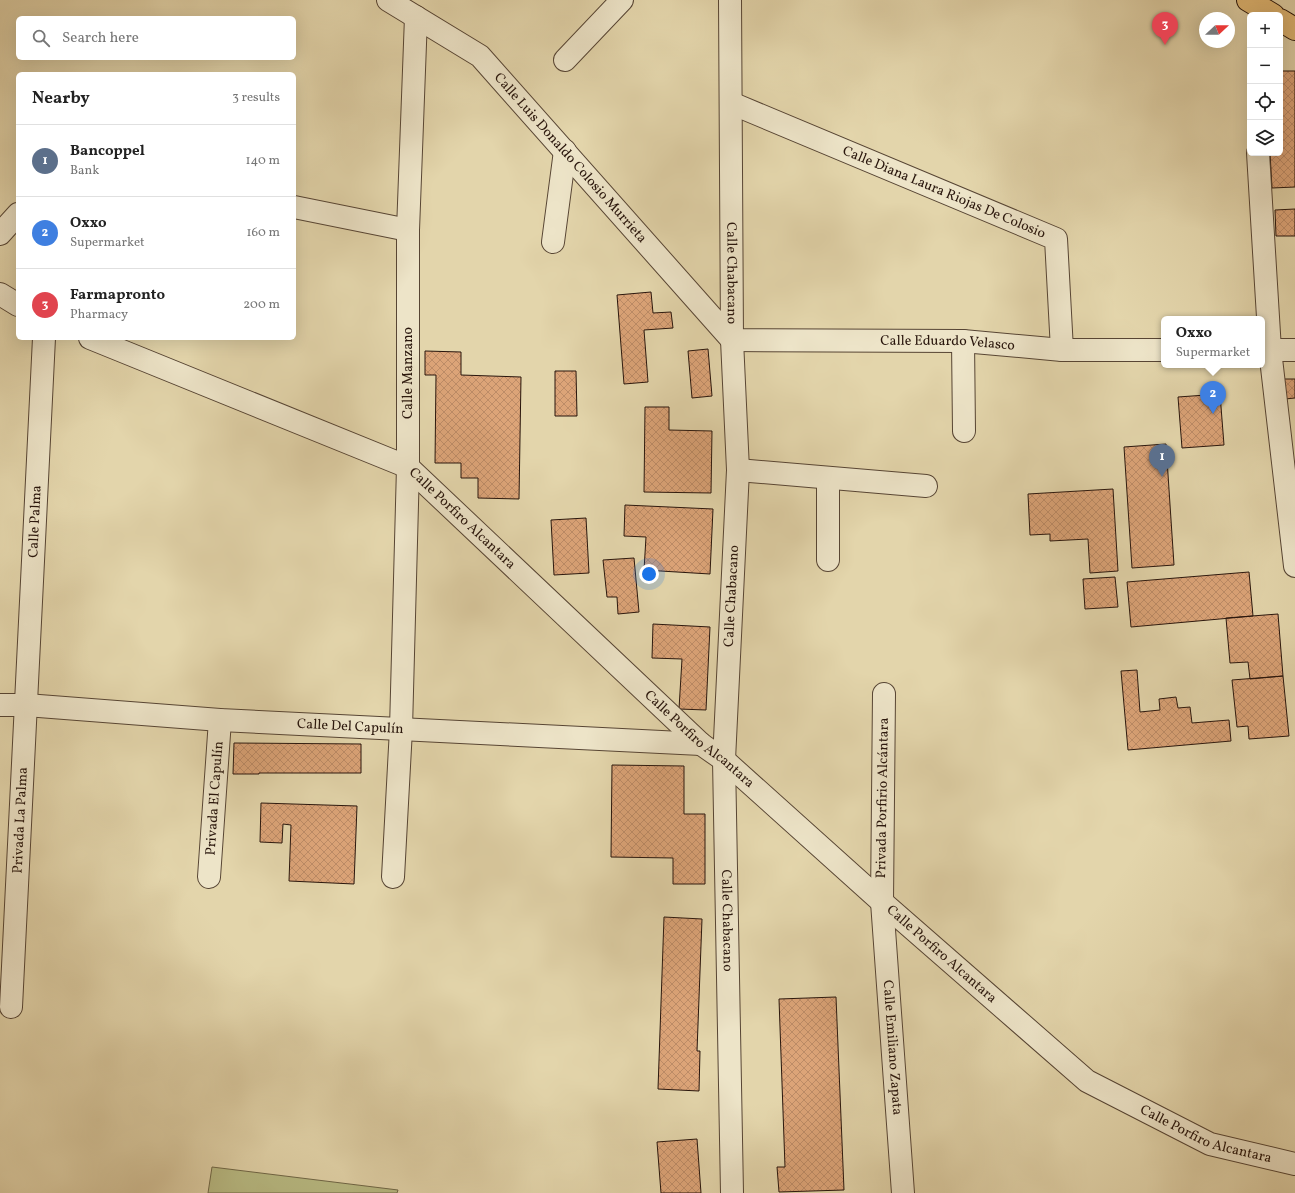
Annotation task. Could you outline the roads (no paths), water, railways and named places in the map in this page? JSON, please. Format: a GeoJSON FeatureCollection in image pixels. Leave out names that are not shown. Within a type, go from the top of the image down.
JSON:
{"type":"FeatureCollection","features":[{"type":"Feature","properties":{"kind":"main road"},"geometry":{"type":"LineString","coordinates":[[1249,4],[1266,12]]}},
{"type":"Feature","properties":{"kind":"main road"},"geometry":{"type":"LineString","coordinates":[[1283,22],[1295,29]]}},
{"type":"Feature","properties":{"kind":"street","name":"Calle Luis Donaldo Colosio Murrieta"},"geometry":{"type":"LineString","coordinates":[[388,0],[480,56],[732,340]]}},
{"type":"Feature","properties":{"kind":"street"},"geometry":{"type":"LineString","coordinates":[[566,60],[622,0]]}},
{"type":"Feature","properties":{"kind":"street","name":"Calle Chabacano"},"geometry":{"type":"LineString","coordinates":[[730,0],[732,340],[738,470],[724,760],[732,1193]]}},
{"type":"Feature","properties":{"kind":"street","name":"Calle Manzano"},"geometry":{"type":"LineString","coordinates":[[401,729],[408,467],[408,230],[416,17]]}},
{"type":"Feature","properties":{"kind":"street","name":"Calle Diana Laura Riojas De Colosio"},"geometry":{"type":"LineString","coordinates":[[731,103],[1056,239],[1062,350]]}},
{"type":"Feature","properties":{"kind":"street"},"geometry":{"type":"LineString","coordinates":[[553,242],[565,152]]}},
{"type":"Feature","properties":{"kind":"street"},"geometry":{"type":"LineString","coordinates":[[1258,156],[1265,316]]}},
{"type":"Feature","properties":{"kind":"street"},"geometry":{"type":"LineString","coordinates":[[296,207],[408,230]]}},
{"type":"Feature","properties":{"kind":"street"},"geometry":{"type":"LineString","coordinates":[[0,234],[16,216]]}},
{"type":"Feature","properties":{"kind":"street"},"geometry":{"type":"LineString","coordinates":[[0,294],[16,303]]}},
{"type":"Feature","properties":{"kind":"street"},"geometry":{"type":"LineString","coordinates":[[1265,325],[1266,350],[1295,566]]}},
{"type":"Feature","properties":{"kind":"street","name":"Calle Palma"},"geometry":{"type":"LineString","coordinates":[[26,705],[44,340]]}},
{"type":"Feature","properties":{"kind":"street","name":"Calle Porfiro Alcantara"},"geometry":{"type":"LineString","coordinates":[[95,340],[408,467],[701,744],[724,760],[882,902],[1087,1081],[1210,1144],[1295,1164]]}},
{"type":"Feature","properties":{"kind":"street","name":"Calle Eduardo Velasco"},"geometry":{"type":"LineString","coordinates":[[732,340],[963,340],[1062,350],[1161,350]]}},
{"type":"Feature","properties":{"kind":"street"},"geometry":{"type":"LineString","coordinates":[[963,340],[964,431]]}},
{"type":"Feature","properties":{"kind":"street"},"geometry":{"type":"LineString","coordinates":[[1266,350],[1295,350]]}},
{"type":"Feature","properties":{"kind":"street"},"geometry":{"type":"LineString","coordinates":[[738,470],[926,486]]}},
{"type":"Feature","properties":{"kind":"street"},"geometry":{"type":"LineString","coordinates":[[828,478],[828,560]]}},
{"type":"Feature","properties":{"kind":"street","name":"Privada Porfirio Alcántara"},"geometry":{"type":"LineString","coordinates":[[882,902],[884,694]]}},
{"type":"Feature","properties":{"kind":"street","name":"Calle Del Capulín"},"geometry":{"type":"LineString","coordinates":[[0,705],[26,705],[220,720],[701,744]]}},
{"type":"Feature","properties":{"kind":"street","name":"Privada La Palma"},"geometry":{"type":"LineString","coordinates":[[11,1007],[26,705]]}},
{"type":"Feature","properties":{"kind":"street","name":"Privada El Capulín"},"geometry":{"type":"LineString","coordinates":[[210,877],[220,720]]}},
{"type":"Feature","properties":{"kind":"street"},"geometry":{"type":"LineString","coordinates":[[393,877],[401,729]]}},
{"type":"Feature","properties":{"kind":"street","name":"Calle Emiliano Zapata"},"geometry":{"type":"LineString","coordinates":[[882,902],[903,1193]]}},
{"type":"Feature","properties":{"kind":"place","name":"Farmapronto"},"geometry":{"type":"Point","coordinates":[1165,45]}},
{"type":"Feature","properties":{"kind":"place","name":"Oxxo"},"geometry":{"type":"Point","coordinates":[1213,414]}},
{"type":"Feature","properties":{"kind":"place","name":"Bancoppel"},"geometry":{"type":"Point","coordinates":[1162,477]}}]}
